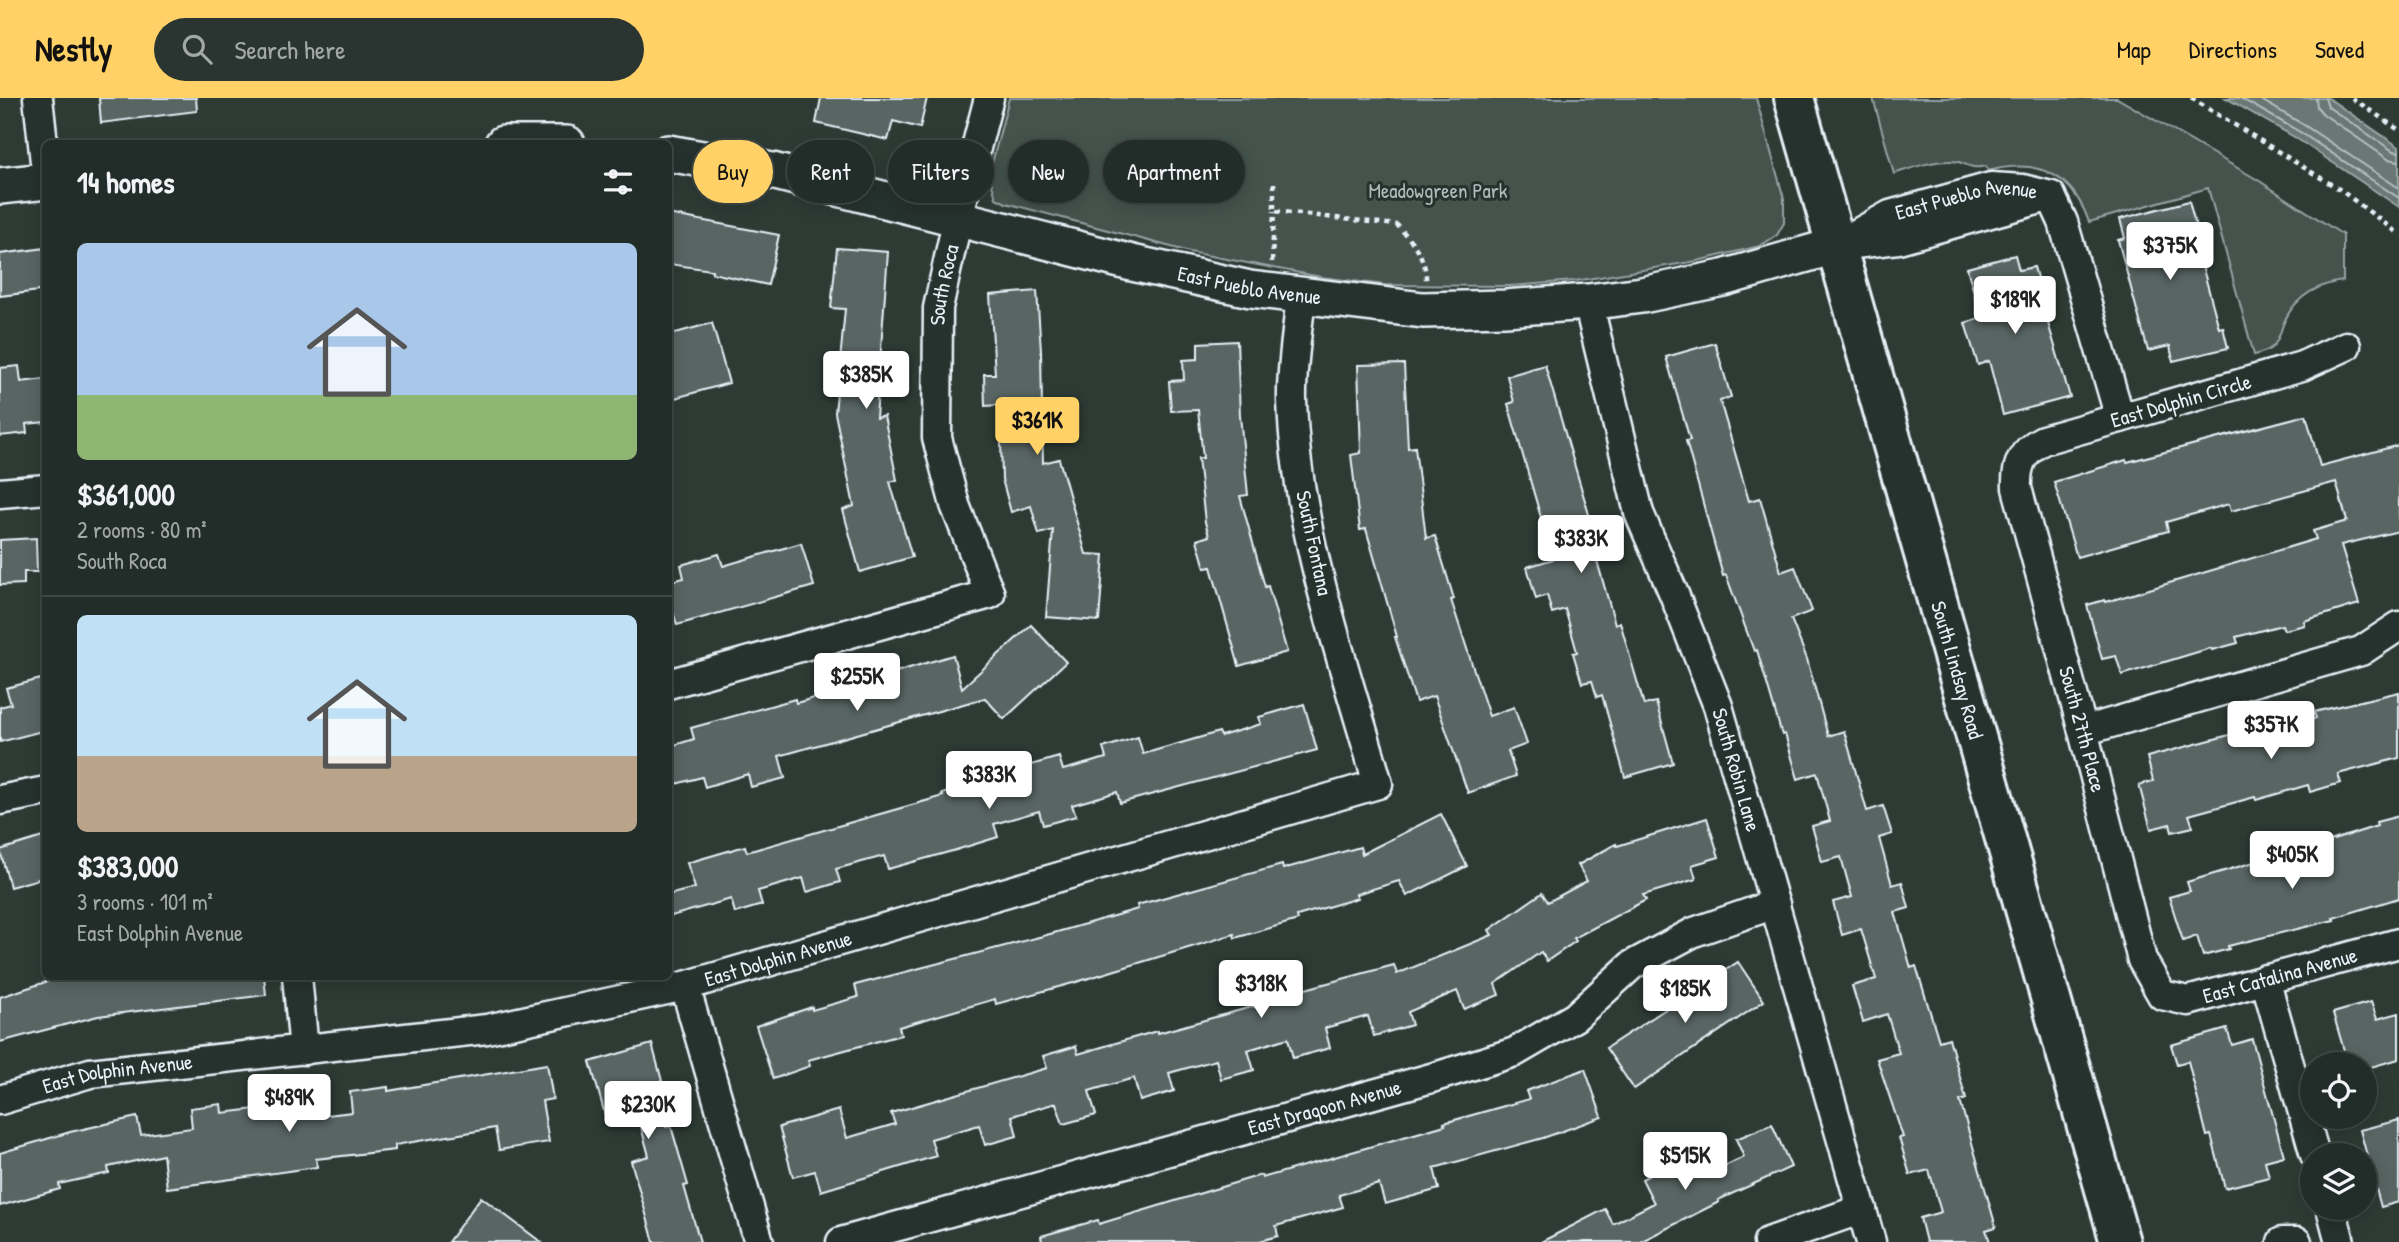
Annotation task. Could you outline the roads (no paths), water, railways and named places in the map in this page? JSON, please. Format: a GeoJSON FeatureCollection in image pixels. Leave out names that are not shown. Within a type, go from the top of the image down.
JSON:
{"type":"FeatureCollection","features":[{"type":"Feature","properties":{"kind":"main road","name":"South Lindsay Road"},"geometry":{"type":"LineString","coordinates":[[1794,98],[2120,1242]]}},
{"type":"Feature","properties":{"kind":"street"},"geometry":{"type":"LineString","coordinates":[[38,98],[43,140]]}},
{"type":"Feature","properties":{"kind":"street","name":"South Roca"},"geometry":{"type":"LineString","coordinates":[[672,683],[990,594],[955,506],[937,438],[938,307],[989,98]]}},
{"type":"Feature","properties":{"kind":"street","name":"East Pueblo Avenue"},"geometry":{"type":"LineString","coordinates":[[672,154],[772,171],[1132,263],[1286,294],[1423,310],[1505,308],[1642,295],[1723,278],[1835,246],[1890,215],[1992,187],[2023,189],[2050,196],[2063,222],[2120,418]]}},
{"type":"Feature","properties":{"kind":"street"},"geometry":{"type":"LineString","coordinates":[[0,186],[42,181]]}},
{"type":"Feature","properties":{"kind":"street","name":"South Fontana"},"geometry":{"type":"LineString","coordinates":[[1286,294],[1292,400],[1301,487],[1312,553],[1378,784]]}},
{"type":"Feature","properties":{"kind":"street","name":"South Robin Lane"},"geometry":{"type":"LineString","coordinates":[[1588,302],[1639,513],[1718,706],[1871,1242]]}},
{"type":"Feature","properties":{"kind":"street","name":"East Dolphin Circle"},"geometry":{"type":"LineString","coordinates":[[2020,460],[2034,445],[2043,440],[2302,366],[2346,346]]}},
{"type":"Feature","properties":{"kind":"street","name":"South 27th Place"},"geometry":{"type":"LineString","coordinates":[[2020,460],[2017,488],[2142,960],[2162,995]]}},
{"type":"Feature","properties":{"kind":"street"},"geometry":{"type":"LineString","coordinates":[[0,494],[42,489]]}},
{"type":"Feature","properties":{"kind":"street"},"geometry":{"type":"LineString","coordinates":[[2083,730],[2361,651],[2399,626]]}},
{"type":"Feature","properties":{"kind":"street","name":"East Dolphin Avenue"},"geometry":{"type":"LineString","coordinates":[[0,1100],[90,1073],[487,1029],[685,986],[1378,784]]}},
{"type":"Feature","properties":{"kind":"street"},"geometry":{"type":"LineString","coordinates":[[0,800],[42,792]]}},
{"type":"Feature","properties":{"kind":"street","name":"East Dragoon Avenue"},"geometry":{"type":"LineString","coordinates":[[841,1242],[1435,1077],[1515,1052],[1575,1017],[1632,965],[1694,932],[1775,904]]}},
{"type":"Feature","properties":{"kind":"street","name":"East Catalina Avenue"},"geometry":{"type":"LineString","coordinates":[[2162,995],[2188,1001],[2399,943]]}},
{"type":"Feature","properties":{"kind":"street"},"geometry":{"type":"LineString","coordinates":[[2265,979],[2312,1143]]}},
{"type":"Feature","properties":{"kind":"street"},"geometry":{"type":"LineString","coordinates":[[297,980],[304,1050]]}},
{"type":"Feature","properties":{"kind":"street"},"geometry":{"type":"LineString","coordinates":[[685,986],[759,1242]]}},
{"type":"Feature","properties":{"kind":"street"},"geometry":{"type":"LineString","coordinates":[[1768,1242],[1862,1209]]}},
{"type":"Feature","properties":{"kind":"street"},"geometry":{"type":"LineString","coordinates":[[2334,1220],[2340,1242]]}},
{"type":"Feature","properties":{"kind":"street"},"geometry":{"type":"LineString","coordinates":[[2282,1242],[2297,1242]]}},
{"type":"Feature","properties":{"kind":"water"},"geometry":{"type":"Polygon","coordinates":[[[2226,98],[2328,98],[2399,147],[2399,207],[2296,138],[2226,98]]]}},
{"type":"Feature","properties":{"kind":"park label","name":"Meadowgreen Park"},"geometry":{"type":"Point","coordinates":[1438,191]}}]}
